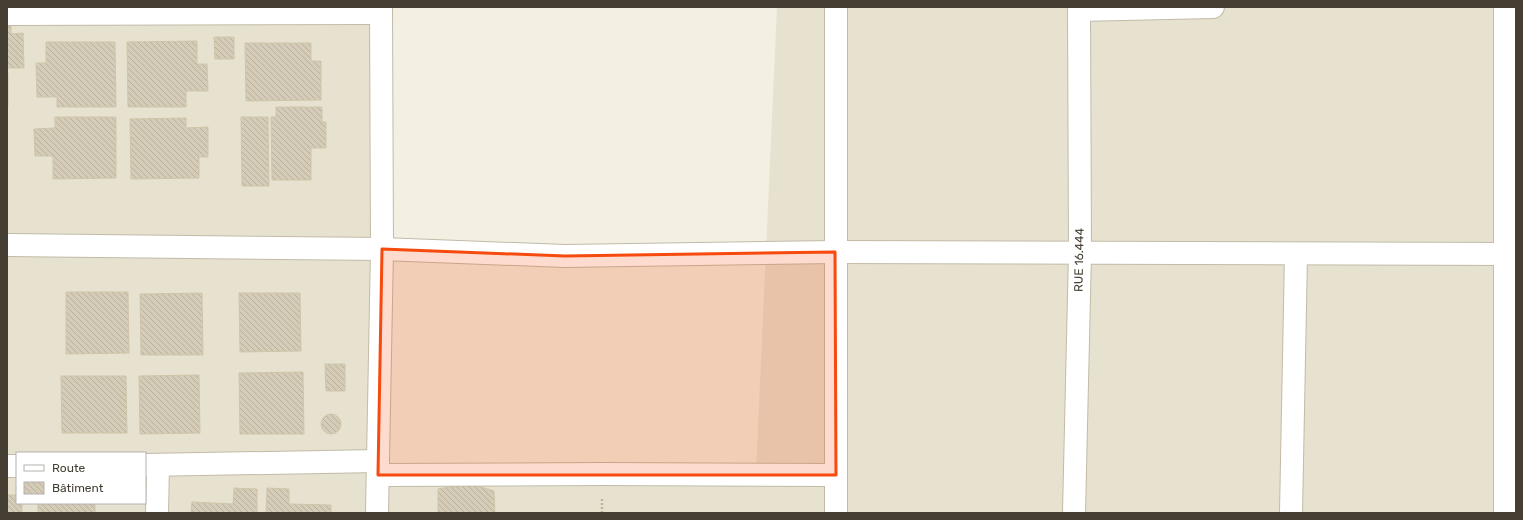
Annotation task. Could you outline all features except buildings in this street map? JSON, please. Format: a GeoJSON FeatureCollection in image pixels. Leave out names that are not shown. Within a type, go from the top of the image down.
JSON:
{"type":"FeatureCollection","features":[{"type":"Feature","properties":{"kind":"street"},"geometry":{"type":"LineString","coordinates":[[836,7],[836,513]]}},
{"type":"Feature","properties":{"kind":"street"},"geometry":{"type":"LineString","coordinates":[[1079,8],[1213,7]]}},
{"type":"Feature","properties":{"kind":"street"},"geometry":{"type":"LineString","coordinates":[[1505,7],[1511,254],[1511,485],[1505,513]]}},
{"type":"Feature","properties":{"kind":"street","name":"RUE 16.444"},"geometry":{"type":"LineString","coordinates":[[1074,513],[1080,253],[1079,8]]}},
{"type":"Feature","properties":{"kind":"street"},"geometry":{"type":"LineString","coordinates":[[7,14],[144,10],[381,10],[382,249],[377,513]]}},
{"type":"Feature","properties":{"kind":"street"},"geometry":{"type":"LineString","coordinates":[[7,245],[382,249],[565,256],[835,252],[1511,254]]}},
{"type":"Feature","properties":{"kind":"street"},"geometry":{"type":"LineString","coordinates":[[1291,513],[1296,254]]}},
{"type":"Feature","properties":{"kind":"street"},"geometry":{"type":"LineString","coordinates":[[157,513],[151,465],[657,473],[836,474]]}},
{"type":"Feature","properties":{"kind":"highlighted area"},"geometry":{"type":"Polygon","coordinates":[[[382,249],[565,256],[835,252],[836,475],[378,475],[382,249]]]}},
{"type":"Feature","properties":{"kind":"shaded area"},"geometry":{"type":"Polygon","coordinates":[[[7,7],[381,7],[379,464],[756,471],[777,7],[1516,7],[1516,513],[7,513],[7,7]]]}}]}
